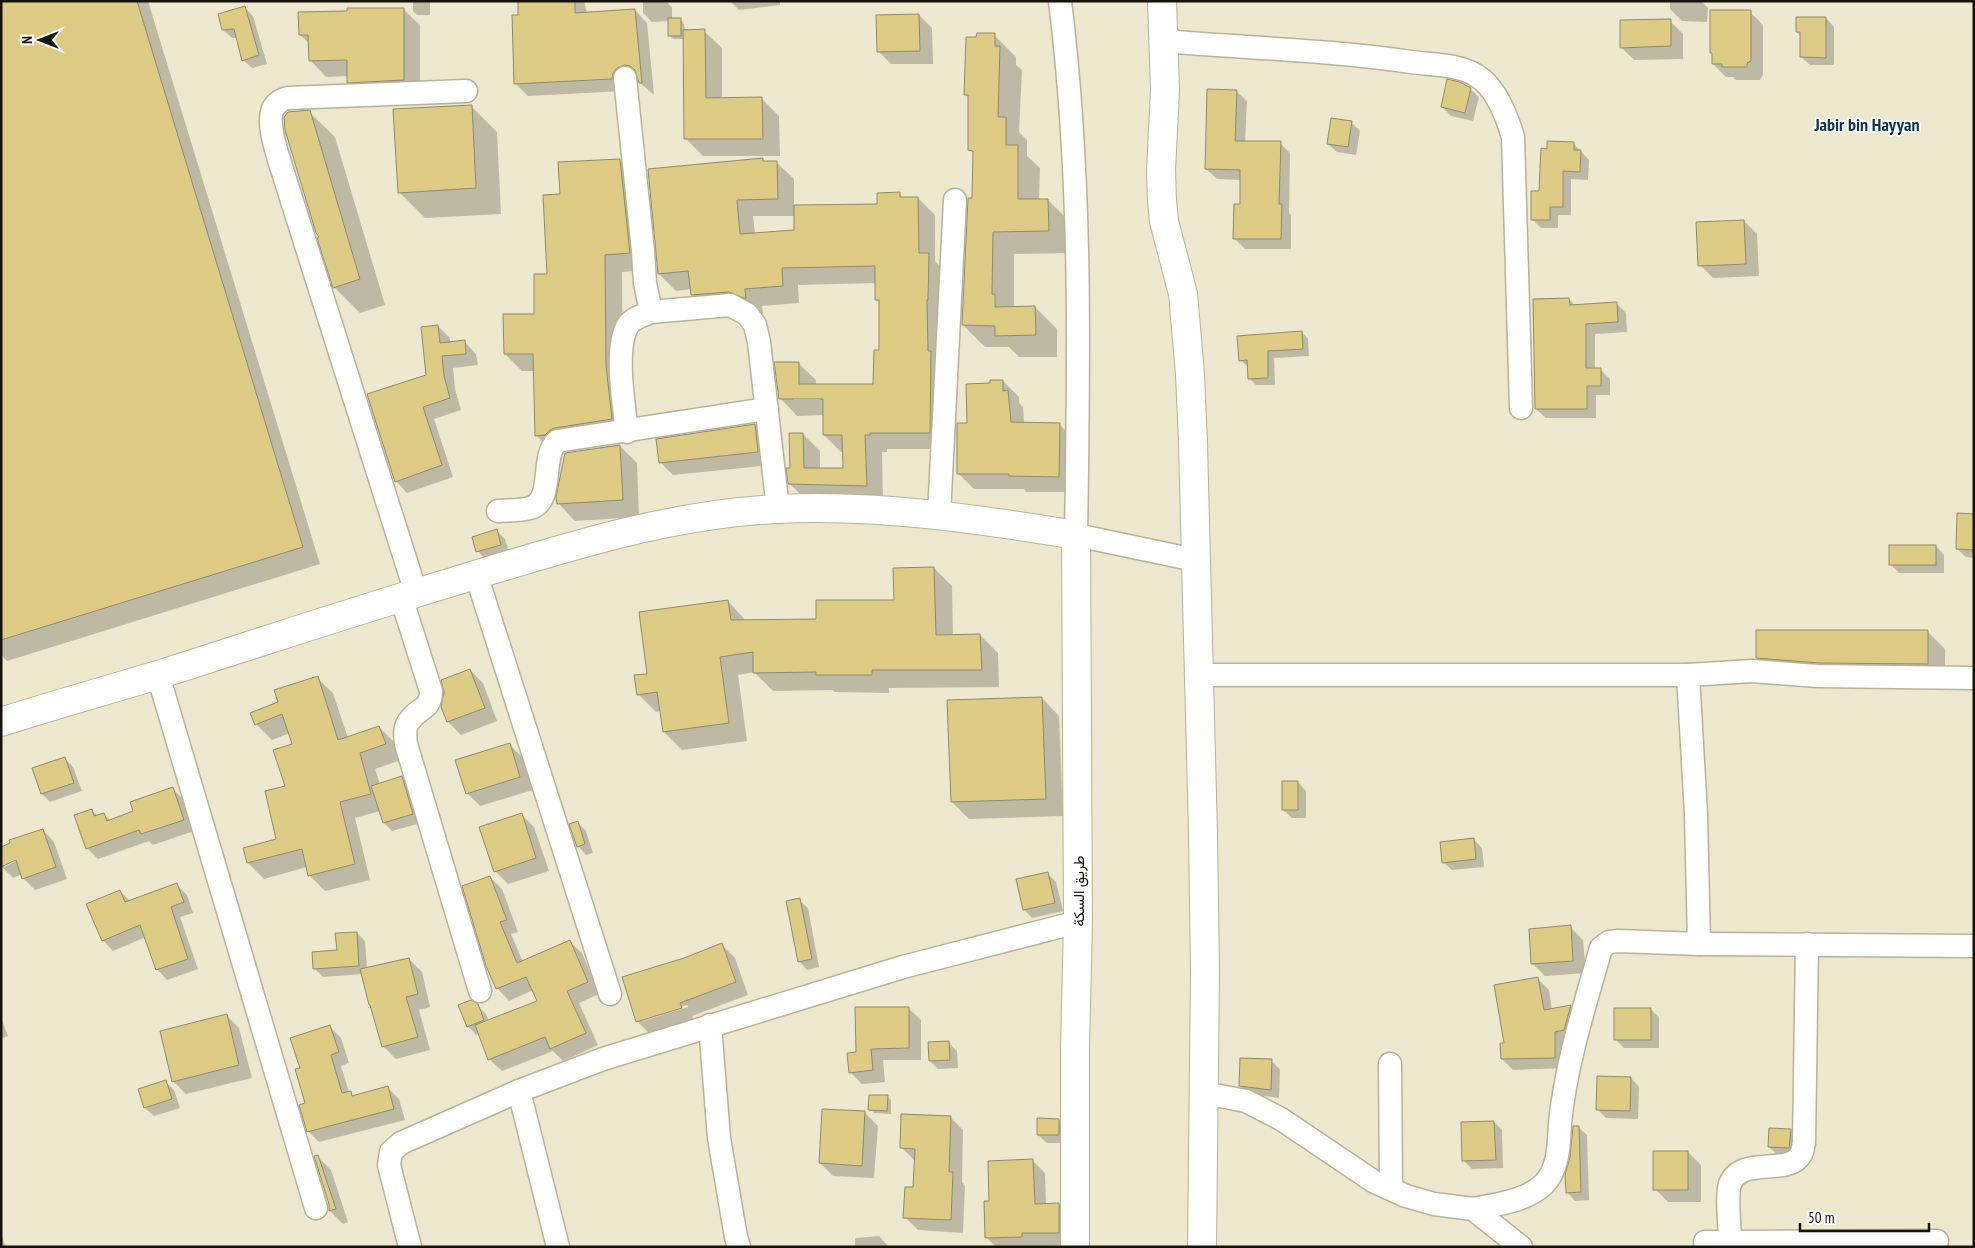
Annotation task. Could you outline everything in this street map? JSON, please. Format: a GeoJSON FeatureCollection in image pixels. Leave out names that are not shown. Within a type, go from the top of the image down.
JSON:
{"type":"FeatureCollection","features":[{"type":"Feature","properties":{"kind":"main road"},"geometry":{"type":"LineString","coordinates":[[1162,1],[1165,90],[1161,170],[1162,201],[1164,221],[1183,294],[1190,374],[1200,675],[1204,834],[1202,1247]]}},
{"type":"Feature","properties":{"kind":"main road"},"geometry":{"type":"LineString","coordinates":[[1,722],[533,557],[672,522],[719,514],[778,509],[857,509],[939,515],[1076,535]]}},
{"type":"Feature","properties":{"kind":"main road","name":"طريق السكة"},"geometry":{"type":"LineString","coordinates":[[1075,1247],[1075,1048],[1078,922],[1076,535]]}},
{"type":"Feature","properties":{"kind":"street"},"geometry":{"type":"LineString","coordinates":[[1060,1],[1073,134],[1079,336],[1076,535],[1195,560]]}},
{"type":"Feature","properties":{"kind":"street"},"geometry":{"type":"LineString","coordinates":[[1164,41],[1304,50],[1386,58],[1464,69],[1479,76],[1494,93],[1505,112],[1513,137],[1521,408]]}},
{"type":"Feature","properties":{"kind":"street"},"geometry":{"type":"LineString","coordinates":[[625,78],[643,251],[644,283],[651,312]]}},
{"type":"Feature","properties":{"kind":"street"},"geometry":{"type":"LineString","coordinates":[[466,91],[288,98],[276,103],[271,113],[271,129],[409,595],[431,691],[431,700],[428,705],[409,720],[405,732],[406,744],[480,991]]}},
{"type":"Feature","properties":{"kind":"street"},"geometry":{"type":"LineString","coordinates":[[939,515],[954,200]]}},
{"type":"Feature","properties":{"kind":"street"},"geometry":{"type":"LineString","coordinates":[[627,432],[621,368],[622,344],[628,326],[632,321],[651,312],[730,305],[747,314],[755,325],[759,342],[778,509]]}},
{"type":"Feature","properties":{"kind":"street"},"geometry":{"type":"LineString","coordinates":[[498,511],[532,508],[538,504],[546,487],[550,452],[557,442],[767,409]]}},
{"type":"Feature","properties":{"kind":"street"},"geometry":{"type":"LineString","coordinates":[[476,574],[610,994]]}},
{"type":"Feature","properties":{"kind":"street"},"geometry":{"type":"LineString","coordinates":[[1200,675],[1688,675],[1752,671],[1818,676],[1974,678]]}},
{"type":"Feature","properties":{"kind":"street"},"geometry":{"type":"LineString","coordinates":[[158,674],[316,1208]]}},
{"type":"Feature","properties":{"kind":"street"},"geometry":{"type":"LineString","coordinates":[[1688,675],[1696,814],[1699,944]]}},
{"type":"Feature","properties":{"kind":"street"},"geometry":{"type":"LineString","coordinates":[[410,1247],[389,1165],[391,1152],[401,1143],[519,1090],[603,1059],[903,967],[1078,922]]}},
{"type":"Feature","properties":{"kind":"street"},"geometry":{"type":"LineString","coordinates":[[1204,1093],[1246,1101],[1264,1110],[1281,1119],[1354,1169],[1406,1196],[1434,1204],[1473,1209],[1507,1202],[1531,1194],[1545,1183],[1557,1159],[1567,1076],[1601,948],[1609,942],[1974,946]]}},
{"type":"Feature","properties":{"kind":"street"},"geometry":{"type":"LineString","coordinates":[[1730,1242],[1729,1191],[1734,1178],[1744,1171],[1755,1167],[1793,1162],[1802,1154],[1804,1143],[1807,944]]}},
{"type":"Feature","properties":{"kind":"street"},"geometry":{"type":"LineString","coordinates":[[710,1026],[719,1138],[739,1247]]}},
{"type":"Feature","properties":{"kind":"street"},"geometry":{"type":"LineString","coordinates":[[1390,1064],[1391,1189]]}},
{"type":"Feature","properties":{"kind":"street"},"geometry":{"type":"LineString","coordinates":[[519,1090],[558,1247]]}},
{"type":"Feature","properties":{"kind":"street"},"geometry":{"type":"LineString","coordinates":[[1473,1209],[1521,1247]]}},
{"type":"Feature","properties":{"kind":"street"},"geometry":{"type":"LineString","coordinates":[[1705,1242],[1937,1241]]}},
{"type":"Feature","properties":{"kind":"building"},"geometry":{"type":"Polygon","coordinates":[[[1,1],[137,1],[303,547],[1,640],[1,1]]]}},
{"type":"Feature","properties":{"kind":"building"},"geometry":{"type":"Polygon","coordinates":[[[518,1],[575,1],[575,13],[635,9],[642,83],[639,83],[635,70],[630,66],[624,65],[617,68],[613,73],[612,79],[514,84],[512,15],[518,15],[518,1]]]}},
{"type":"Feature","properties":{"kind":"building"},"geometry":{"type":"Polygon","coordinates":[[[245,6],[259,55],[242,61],[234,29],[222,30],[218,14],[245,6]]]}},
{"type":"Feature","properties":{"kind":"building"},"geometry":{"type":"Polygon","coordinates":[[[347,8],[404,8],[404,80],[347,83],[347,60],[309,61],[308,35],[299,35],[298,12],[347,11],[347,8]]]}},
{"type":"Feature","properties":{"kind":"building"},"geometry":{"type":"Polygon","coordinates":[[[1710,10],[1751,10],[1751,61],[1747,63],[1747,67],[1722,67],[1722,64],[1712,64],[1712,53],[1710,53],[1710,10]]]}},
{"type":"Feature","properties":{"kind":"building"},"geometry":{"type":"Polygon","coordinates":[[[919,14],[920,51],[877,52],[876,15],[919,14]]]}},
{"type":"Feature","properties":{"kind":"building"},"geometry":{"type":"Polygon","coordinates":[[[1796,17],[1826,17],[1826,58],[1800,57],[1800,32],[1796,32],[1796,17]]]}},
{"type":"Feature","properties":{"kind":"building"},"geometry":{"type":"Polygon","coordinates":[[[668,18],[681,18],[681,36],[668,36],[668,18]]]}},
{"type":"Feature","properties":{"kind":"building"},"geometry":{"type":"Polygon","coordinates":[[[1671,19],[1671,46],[1620,48],[1620,20],[1671,19]]]}},
{"type":"Feature","properties":{"kind":"building"},"geometry":{"type":"Polygon","coordinates":[[[705,29],[706,98],[762,97],[763,139],[684,139],[683,30],[705,29]]]}},
{"type":"Feature","properties":{"kind":"building"},"geometry":{"type":"Polygon","coordinates":[[[977,33],[995,33],[995,46],[1000,46],[998,117],[1006,117],[1006,145],[1018,145],[1018,199],[1048,199],[1049,231],[993,232],[992,294],[995,294],[995,307],[1035,306],[1036,335],[995,336],[995,326],[962,325],[968,198],[972,198],[973,151],[968,150],[968,95],[964,95],[966,37],[976,37],[977,33]]]}},
{"type":"Feature","properties":{"kind":"building"},"geometry":{"type":"Polygon","coordinates":[[[1447,79],[1460,82],[1471,88],[1465,113],[1441,107],[1447,79]]]}},
{"type":"Feature","properties":{"kind":"building"},"geometry":{"type":"Polygon","coordinates":[[[1207,89],[1237,90],[1235,141],[1281,141],[1279,204],[1282,204],[1281,239],[1233,239],[1234,204],[1240,204],[1240,170],[1205,169],[1207,89]]]}},
{"type":"Feature","properties":{"kind":"building"},"geometry":{"type":"Polygon","coordinates":[[[472,105],[476,188],[398,193],[393,109],[472,105]]]}},
{"type":"Feature","properties":{"kind":"building"},"geometry":{"type":"Polygon","coordinates":[[[310,110],[360,279],[333,288],[285,130],[284,117],[288,112],[310,110]]]}},
{"type":"Feature","properties":{"kind":"building"},"geometry":{"type":"Polygon","coordinates":[[[1331,118],[1352,121],[1348,147],[1327,144],[1331,118]]]}},
{"type":"Feature","properties":{"kind":"building"},"geometry":{"type":"Polygon","coordinates":[[[1547,141],[1574,142],[1574,150],[1581,150],[1580,172],[1563,171],[1563,207],[1550,207],[1550,220],[1531,220],[1531,191],[1539,191],[1541,148],[1547,149],[1547,141]]]}},
{"type":"Feature","properties":{"kind":"building"},"geometry":{"type":"Polygon","coordinates":[[[763,158],[763,161],[777,161],[778,199],[737,200],[740,234],[794,230],[794,205],[877,204],[877,193],[900,192],[900,197],[918,197],[919,253],[929,253],[927,300],[928,351],[931,351],[930,433],[870,433],[870,435],[865,435],[867,486],[788,484],[786,468],[790,468],[789,433],[803,433],[804,468],[843,468],[842,435],[823,435],[823,399],[779,399],[774,362],[799,362],[799,384],[873,384],[874,350],[879,350],[879,300],[875,300],[875,266],[782,268],[783,286],[745,289],[746,298],[729,292],[691,295],[688,271],[658,274],[648,169],[763,158]]]}},
{"type":"Feature","properties":{"kind":"building"},"geometry":{"type":"Polygon","coordinates":[[[620,159],[630,253],[605,255],[606,366],[612,419],[555,428],[545,435],[535,436],[533,354],[504,354],[503,314],[534,314],[534,274],[547,274],[543,195],[560,194],[558,162],[620,159]]]}},
{"type":"Feature","properties":{"kind":"building"},"geometry":{"type":"Polygon","coordinates":[[[1744,220],[1746,264],[1698,266],[1696,222],[1744,220]]]}},
{"type":"Feature","properties":{"kind":"building"},"geometry":{"type":"Polygon","coordinates":[[[1569,298],[1570,305],[1617,302],[1618,322],[1586,324],[1586,368],[1601,368],[1601,386],[1587,386],[1587,409],[1535,409],[1533,299],[1569,298]]]}},
{"type":"Feature","properties":{"kind":"building"},"geometry":{"type":"Polygon","coordinates":[[[438,325],[440,343],[465,340],[466,354],[442,356],[444,376],[450,398],[423,407],[442,465],[395,482],[367,394],[426,375],[421,327],[438,325]]]}},
{"type":"Feature","properties":{"kind":"building"},"geometry":{"type":"Polygon","coordinates":[[[1302,331],[1303,349],[1268,351],[1268,378],[1248,379],[1247,360],[1239,361],[1237,336],[1302,331]]]}},
{"type":"Feature","properties":{"kind":"building"},"geometry":{"type":"Polygon","coordinates":[[[990,380],[1003,380],[1003,391],[1008,390],[1011,422],[1060,423],[1059,477],[1009,476],[1009,474],[957,474],[957,423],[967,423],[966,384],[990,383],[990,380]]]}},
{"type":"Feature","properties":{"kind":"building"},"geometry":{"type":"Polygon","coordinates":[[[755,424],[758,452],[659,463],[656,439],[755,424]]]}},
{"type":"Feature","properties":{"kind":"building"},"geometry":{"type":"Polygon","coordinates":[[[620,445],[623,500],[557,504],[556,497],[565,453],[620,445]]]}},
{"type":"Feature","properties":{"kind":"building"},"geometry":{"type":"Polygon","coordinates":[[[1957,513],[1974,514],[1974,550],[1956,549],[1957,513]]]}},
{"type":"Feature","properties":{"kind":"building"},"geometry":{"type":"Polygon","coordinates":[[[497,529],[501,545],[476,552],[472,537],[497,529]]]}},
{"type":"Feature","properties":{"kind":"building"},"geometry":{"type":"Polygon","coordinates":[[[1889,545],[1936,545],[1936,565],[1889,565],[1889,545]]]}},
{"type":"Feature","properties":{"kind":"building"},"geometry":{"type":"Polygon","coordinates":[[[934,567],[936,635],[980,634],[982,670],[872,670],[872,675],[816,675],[816,672],[753,673],[753,652],[720,657],[729,723],[663,732],[657,692],[637,695],[634,675],[647,674],[639,612],[728,600],[731,620],[816,619],[816,600],[894,600],[893,568],[934,567]]]}},
{"type":"Feature","properties":{"kind":"building"},"geometry":{"type":"Polygon","coordinates":[[[1756,630],[1928,630],[1928,664],[1819,663],[1756,658],[1756,630]]]}},
{"type":"Feature","properties":{"kind":"building"},"geometry":{"type":"Polygon","coordinates":[[[470,669],[485,708],[447,722],[441,707],[444,692],[441,680],[470,669]]]}},
{"type":"Feature","properties":{"kind":"building"},"geometry":{"type":"Polygon","coordinates":[[[318,676],[338,740],[379,726],[386,744],[360,753],[371,794],[340,802],[355,864],[308,876],[302,849],[247,863],[243,848],[276,839],[265,791],[285,786],[273,750],[292,744],[282,714],[255,725],[250,713],[278,702],[274,690],[318,676]]]}},
{"type":"Feature","properties":{"kind":"building"},"geometry":{"type":"Polygon","coordinates":[[[1042,697],[1046,799],[951,802],[947,700],[1042,697]]]}},
{"type":"Feature","properties":{"kind":"building"},"geometry":{"type":"Polygon","coordinates":[[[510,743],[520,777],[466,794],[455,760],[510,743]]]}},
{"type":"Feature","properties":{"kind":"building"},"geometry":{"type":"Polygon","coordinates":[[[65,757],[74,783],[41,794],[32,768],[65,757]]]}},
{"type":"Feature","properties":{"kind":"building"},"geometry":{"type":"Polygon","coordinates":[[[402,776],[413,814],[383,823],[371,786],[402,776]]]}},
{"type":"Feature","properties":{"kind":"building"},"geometry":{"type":"Polygon","coordinates":[[[1282,781],[1298,781],[1298,810],[1282,810],[1282,781]]]}},
{"type":"Feature","properties":{"kind":"building"},"geometry":{"type":"Polygon","coordinates":[[[173,787],[184,820],[141,834],[139,830],[86,849],[74,815],[92,809],[94,816],[104,813],[107,821],[133,811],[130,802],[173,787]]]}},
{"type":"Feature","properties":{"kind":"building"},"geometry":{"type":"Polygon","coordinates":[[[522,813],[536,858],[494,872],[479,827],[522,813]]]}},
{"type":"Feature","properties":{"kind":"building"},"geometry":{"type":"Polygon","coordinates":[[[578,821],[585,844],[577,847],[569,824],[578,821]]]}},
{"type":"Feature","properties":{"kind":"building"},"geometry":{"type":"Polygon","coordinates":[[[43,829],[56,867],[22,879],[16,860],[1,867],[1,847],[10,843],[9,840],[43,829]]]}},
{"type":"Feature","properties":{"kind":"building"},"geometry":{"type":"Polygon","coordinates":[[[1474,838],[1476,859],[1442,863],[1440,842],[1474,838]]]}},
{"type":"Feature","properties":{"kind":"building"},"geometry":{"type":"Polygon","coordinates":[[[1048,872],[1055,903],[1023,910],[1016,879],[1048,872]]]}},
{"type":"Feature","properties":{"kind":"building"},"geometry":{"type":"Polygon","coordinates":[[[490,876],[507,920],[500,922],[517,963],[570,940],[588,982],[567,991],[586,1033],[550,1049],[545,1037],[488,1060],[475,1025],[537,1001],[526,977],[496,989],[486,966],[462,886],[490,876]]]}},
{"type":"Feature","properties":{"kind":"building"},"geometry":{"type":"Polygon","coordinates":[[[177,883],[184,902],[171,907],[188,959],[156,970],[140,925],[102,941],[86,904],[120,890],[125,902],[177,883]]]}},
{"type":"Feature","properties":{"kind":"building"},"geometry":{"type":"Polygon","coordinates":[[[800,898],[812,959],[798,962],[786,901],[800,898]]]}},
{"type":"Feature","properties":{"kind":"building"},"geometry":{"type":"Polygon","coordinates":[[[1571,925],[1573,961],[1531,964],[1529,929],[1571,925]]]}},
{"type":"Feature","properties":{"kind":"building"},"geometry":{"type":"Polygon","coordinates":[[[357,932],[359,966],[313,969],[312,952],[337,950],[335,933],[357,932]]]}},
{"type":"Feature","properties":{"kind":"building"},"geometry":{"type":"Polygon","coordinates":[[[722,943],[736,982],[680,1003],[682,1008],[636,1022],[622,977],[684,958],[722,943]]]}},
{"type":"Feature","properties":{"kind":"building"},"geometry":{"type":"Polygon","coordinates":[[[409,958],[418,994],[406,997],[418,1037],[382,1047],[360,969],[409,958]]]}},
{"type":"Feature","properties":{"kind":"building"},"geometry":{"type":"Polygon","coordinates":[[[1538,977],[1544,1010],[1571,1005],[1564,1030],[1555,1032],[1555,1058],[1501,1059],[1500,1043],[1504,1043],[1494,985],[1538,977]]]}},
{"type":"Feature","properties":{"kind":"building"},"geometry":{"type":"Polygon","coordinates":[[[471,1000],[478,1004],[484,1020],[467,1027],[458,1005],[471,1000]]]}},
{"type":"Feature","properties":{"kind":"building"},"geometry":{"type":"Polygon","coordinates":[[[855,1007],[909,1007],[909,1048],[871,1049],[873,1070],[849,1073],[847,1053],[856,1052],[855,1007]]]}},
{"type":"Feature","properties":{"kind":"building"},"geometry":{"type":"Polygon","coordinates":[[[1614,1008],[1651,1008],[1651,1040],[1614,1040],[1614,1008]]]}},
{"type":"Feature","properties":{"kind":"building"},"geometry":{"type":"Polygon","coordinates":[[[227,1014],[239,1065],[172,1082],[160,1031],[227,1014]]]}},
{"type":"Feature","properties":{"kind":"building"},"geometry":{"type":"Polygon","coordinates":[[[330,1025],[339,1052],[331,1055],[342,1093],[351,1091],[352,1096],[388,1086],[394,1109],[307,1132],[299,1105],[305,1103],[295,1069],[300,1068],[290,1038],[330,1025]]]}},
{"type":"Feature","properties":{"kind":"building"},"geometry":{"type":"Polygon","coordinates":[[[949,1041],[950,1060],[929,1061],[928,1042],[949,1041]]]}},
{"type":"Feature","properties":{"kind":"building"},"geometry":{"type":"Polygon","coordinates":[[[1240,1058],[1272,1059],[1271,1090],[1239,1086],[1240,1058]]]}},
{"type":"Feature","properties":{"kind":"building"},"geometry":{"type":"Polygon","coordinates":[[[1597,1076],[1631,1077],[1630,1111],[1596,1110],[1597,1076]]]}},
{"type":"Feature","properties":{"kind":"building"},"geometry":{"type":"Polygon","coordinates":[[[166,1080],[172,1099],[144,1108],[138,1089],[166,1080]]]}},
{"type":"Feature","properties":{"kind":"building"},"geometry":{"type":"Polygon","coordinates":[[[869,1095],[888,1095],[887,1111],[868,1110],[869,1095]]]}},
{"type":"Feature","properties":{"kind":"building"},"geometry":{"type":"Polygon","coordinates":[[[822,1109],[865,1111],[862,1166],[819,1163],[822,1109]]]}},
{"type":"Feature","properties":{"kind":"building"},"geometry":{"type":"Polygon","coordinates":[[[901,1114],[951,1116],[949,1172],[953,1172],[951,1220],[903,1218],[905,1187],[913,1187],[915,1149],[900,1148],[901,1114]]]}},
{"type":"Feature","properties":{"kind":"building"},"geometry":{"type":"Polygon","coordinates":[[[1037,1118],[1059,1119],[1059,1135],[1037,1135],[1037,1118]]]}},
{"type":"Feature","properties":{"kind":"building"},"geometry":{"type":"Polygon","coordinates":[[[1494,1121],[1496,1160],[1462,1161],[1461,1122],[1494,1121]]]}},
{"type":"Feature","properties":{"kind":"building"},"geometry":{"type":"Polygon","coordinates":[[[1573,1126],[1579,1126],[1581,1192],[1566,1193],[1565,1175],[1570,1157],[1573,1126]]]}},
{"type":"Feature","properties":{"kind":"building"},"geometry":{"type":"Polygon","coordinates":[[[1769,1128],[1791,1129],[1789,1148],[1768,1147],[1769,1128]]]}},
{"type":"Feature","properties":{"kind":"building"},"geometry":{"type":"Polygon","coordinates":[[[1653,1151],[1688,1151],[1688,1190],[1653,1190],[1653,1151]]]}},
{"type":"Feature","properties":{"kind":"building"},"geometry":{"type":"Polygon","coordinates":[[[318,1155],[336,1209],[329,1211],[329,1204],[314,1156],[318,1155]]]}},
{"type":"Feature","properties":{"kind":"building"},"geometry":{"type":"Polygon","coordinates":[[[1033,1159],[1035,1204],[1059,1203],[1059,1233],[1022,1233],[1022,1237],[985,1238],[984,1201],[989,1201],[988,1161],[1033,1159]]]}},
{"type":"Feature","properties":{"kind":"district","name":"Jabir bin Hayyan"},"geometry":{"type":"Point","coordinates":[1867,124]}}]}
